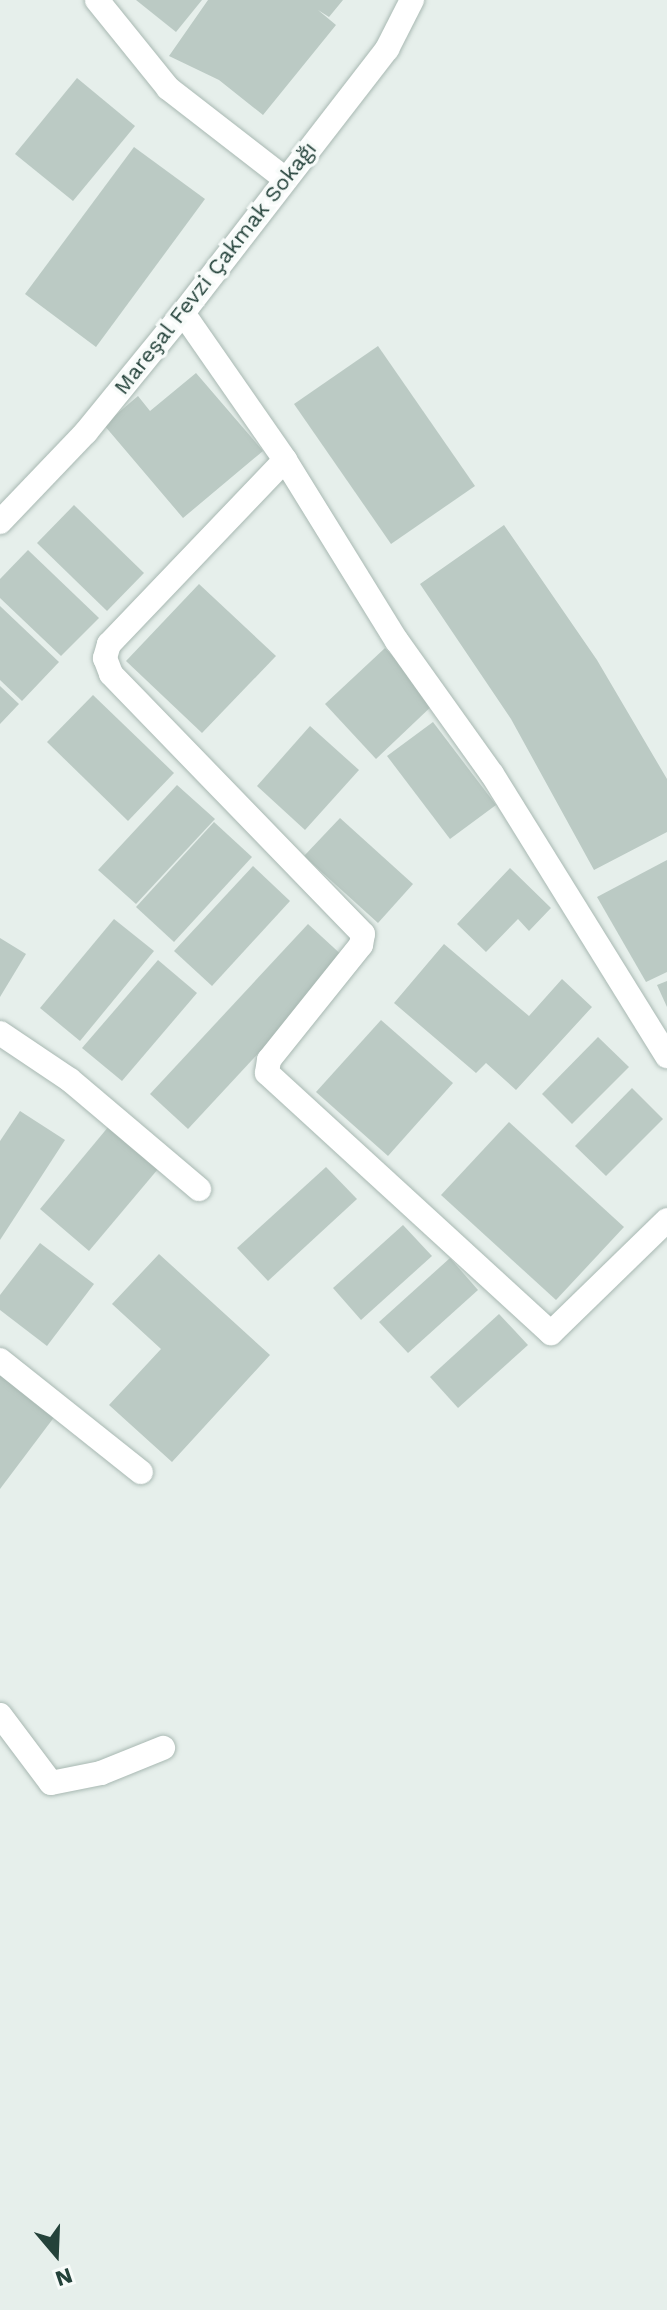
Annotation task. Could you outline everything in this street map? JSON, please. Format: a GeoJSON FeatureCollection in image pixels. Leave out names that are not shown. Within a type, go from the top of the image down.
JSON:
{"type":"FeatureCollection","features":[{"type":"Feature","properties":{"kind":"street"},"geometry":{"type":"LineString","coordinates":[[97,0],[168,88],[284,178]]}},
{"type":"Feature","properties":{"kind":"street","name":"Mareşal Fevzi Çakmak Sokağı"},"geometry":{"type":"LineString","coordinates":[[0,522],[86,432],[183,313],[284,178],[387,49],[412,0]]}},
{"type":"Feature","properties":{"kind":"street"},"geometry":{"type":"LineString","coordinates":[[183,313],[285,460],[397,641],[492,774],[667,1056]]}},
{"type":"Feature","properties":{"kind":"street"},"geometry":{"type":"LineString","coordinates":[[285,460],[109,644],[105,658],[111,674],[363,934],[361,945],[269,1060],[267,1073],[551,1333],[667,1220]]}},
{"type":"Feature","properties":{"kind":"street"},"geometry":{"type":"LineString","coordinates":[[0,1033],[70,1080],[199,1189]]}},
{"type":"Feature","properties":{"kind":"street"},"geometry":{"type":"LineString","coordinates":[[0,1360],[141,1472]]}},
{"type":"Feature","properties":{"kind":"street"},"geometry":{"type":"LineString","coordinates":[[0,1715],[51,1783],[101,1773],[163,1748]]}},
{"type":"Feature","properties":{"kind":"building"},"geometry":{"type":"Polygon","coordinates":[[[136,0],[202,0],[176,32],[136,0]]]}},
{"type":"Feature","properties":{"kind":"building"},"geometry":{"type":"Polygon","coordinates":[[[208,0],[343,0],[329,17],[318,10],[336,25],[263,115],[219,80],[169,56],[208,0]]]}},
{"type":"Feature","properties":{"kind":"building"},"geometry":{"type":"Polygon","coordinates":[[[77,78],[135,126],[73,201],[15,154],[77,78]]]}},
{"type":"Feature","properties":{"kind":"building"},"geometry":{"type":"Polygon","coordinates":[[[134,147],[205,199],[96,347],[25,294],[134,147]]]}},
{"type":"Feature","properties":{"kind":"building"},"geometry":{"type":"Polygon","coordinates":[[[378,346],[475,486],[391,544],[294,404],[378,346]]]}},
{"type":"Feature","properties":{"kind":"building"},"geometry":{"type":"Polygon","coordinates":[[[196,373],[263,451],[183,518],[104,425],[138,396],[150,411],[196,373]]]}},
{"type":"Feature","properties":{"kind":"building"},"geometry":{"type":"Polygon","coordinates":[[[74,505],[144,573],[107,611],[37,543],[74,505]]]}},
{"type":"Feature","properties":{"kind":"building"},"geometry":{"type":"Polygon","coordinates":[[[504,525],[597,660],[667,779],[667,832],[594,870],[511,719],[420,584],[504,525]]]}},
{"type":"Feature","properties":{"kind":"building"},"geometry":{"type":"Polygon","coordinates":[[[28,550],[99,618],[61,656],[0,598],[0,579],[28,550]]]}},
{"type":"Feature","properties":{"kind":"building"},"geometry":{"type":"Polygon","coordinates":[[[199,584],[276,656],[202,733],[126,661],[199,584]]]}},
{"type":"Feature","properties":{"kind":"building"},"geometry":{"type":"Polygon","coordinates":[[[0,606],[59,662],[22,701],[0,680],[0,606]]]}},
{"type":"Feature","properties":{"kind":"building"},"geometry":{"type":"Polygon","coordinates":[[[385,648],[436,702],[376,759],[325,704],[385,648]]]}},
{"type":"Feature","properties":{"kind":"building"},"geometry":{"type":"Polygon","coordinates":[[[0,686],[19,704],[0,724],[0,686]]]}},
{"type":"Feature","properties":{"kind":"building"},"geometry":{"type":"Polygon","coordinates":[[[93,695],[174,773],[128,821],[47,742],[93,695]]]}},
{"type":"Feature","properties":{"kind":"building"},"geometry":{"type":"Polygon","coordinates":[[[433,722],[496,805],[450,839],[387,756],[433,722]]]}},
{"type":"Feature","properties":{"kind":"building"},"geometry":{"type":"Polygon","coordinates":[[[310,726],[359,770],[305,830],[257,786],[310,726]]]}},
{"type":"Feature","properties":{"kind":"building"},"geometry":{"type":"Polygon","coordinates":[[[177,785],[215,819],[136,904],[98,870],[177,785]]]}},
{"type":"Feature","properties":{"kind":"building"},"geometry":{"type":"Polygon","coordinates":[[[340,818],[413,884],[378,923],[304,856],[340,818]]]}},
{"type":"Feature","properties":{"kind":"building"},"geometry":{"type":"Polygon","coordinates":[[[214,822],[252,857],[174,942],[136,907],[214,822]]]}},
{"type":"Feature","properties":{"kind":"building"},"geometry":{"type":"Polygon","coordinates":[[[667,860],[667,972],[646,982],[597,897],[667,860]]]}},
{"type":"Feature","properties":{"kind":"building"},"geometry":{"type":"Polygon","coordinates":[[[253,866],[290,901],[212,986],[174,951],[253,866]]]}},
{"type":"Feature","properties":{"kind":"building"},"geometry":{"type":"Polygon","coordinates":[[[510,868],[551,908],[529,931],[518,919],[486,952],[457,924],[510,868]]]}},
{"type":"Feature","properties":{"kind":"building"},"geometry":{"type":"Polygon","coordinates":[[[114,919],[154,951],[80,1041],[40,1008],[114,919]]]}},
{"type":"Feature","properties":{"kind":"building"},"geometry":{"type":"Polygon","coordinates":[[[308,924],[346,959],[188,1129],[150,1094],[308,924]]]}},
{"type":"Feature","properties":{"kind":"building"},"geometry":{"type":"Polygon","coordinates":[[[0,938],[26,954],[0,997],[0,938]]]}},
{"type":"Feature","properties":{"kind":"building"},"geometry":{"type":"Polygon","coordinates":[[[444,944],[529,1016],[562,979],[592,1007],[516,1090],[486,1063],[476,1073],[394,1003],[444,944]]]}},
{"type":"Feature","properties":{"kind":"building"},"geometry":{"type":"Polygon","coordinates":[[[158,960],[197,993],[122,1081],[82,1048],[158,960]]]}},
{"type":"Feature","properties":{"kind":"building"},"geometry":{"type":"Polygon","coordinates":[[[667,981],[667,1007],[657,985],[667,981]]]}},
{"type":"Feature","properties":{"kind":"building"},"geometry":{"type":"Polygon","coordinates":[[[381,1020],[453,1083],[388,1156],[316,1092],[381,1020]]]}},
{"type":"Feature","properties":{"kind":"building"},"geometry":{"type":"Polygon","coordinates":[[[598,1037],[629,1067],[572,1124],[542,1094],[598,1037]]]}},
{"type":"Feature","properties":{"kind":"building"},"geometry":{"type":"Polygon","coordinates":[[[632,1088],[663,1119],[606,1176],[575,1146],[632,1088]]]}},
{"type":"Feature","properties":{"kind":"building"},"geometry":{"type":"Polygon","coordinates":[[[20,1111],[65,1140],[0,1240],[0,1141],[20,1111]]]}},
{"type":"Feature","properties":{"kind":"building"},"geometry":{"type":"Polygon","coordinates":[[[509,1122],[624,1227],[556,1300],[441,1195],[509,1122]]]}},
{"type":"Feature","properties":{"kind":"building"},"geometry":{"type":"Polygon","coordinates":[[[109,1126],[158,1169],[89,1251],[40,1209],[109,1126]]]}},
{"type":"Feature","properties":{"kind":"building"},"geometry":{"type":"Polygon","coordinates":[[[326,1167],[357,1199],[268,1281],[237,1248],[326,1167]]]}},
{"type":"Feature","properties":{"kind":"building"},"geometry":{"type":"Polygon","coordinates":[[[403,1225],[432,1256],[361,1320],[333,1288],[403,1225]]]}},
{"type":"Feature","properties":{"kind":"building"},"geometry":{"type":"Polygon","coordinates":[[[40,1243],[94,1284],[47,1346],[0,1310],[0,1295],[40,1243]]]}},
{"type":"Feature","properties":{"kind":"building"},"geometry":{"type":"Polygon","coordinates":[[[159,1254],[270,1355],[172,1462],[109,1405],[161,1349],[112,1304],[159,1254]]]}},
{"type":"Feature","properties":{"kind":"building"},"geometry":{"type":"Polygon","coordinates":[[[450,1258],[478,1290],[408,1353],[379,1322],[450,1258]]]}},
{"type":"Feature","properties":{"kind":"building"},"geometry":{"type":"Polygon","coordinates":[[[499,1314],[528,1345],[458,1408],[430,1377],[499,1314]]]}},
{"type":"Feature","properties":{"kind":"building"},"geometry":{"type":"Polygon","coordinates":[[[0,1374],[55,1416],[0,1489],[0,1374]]]}}]}
